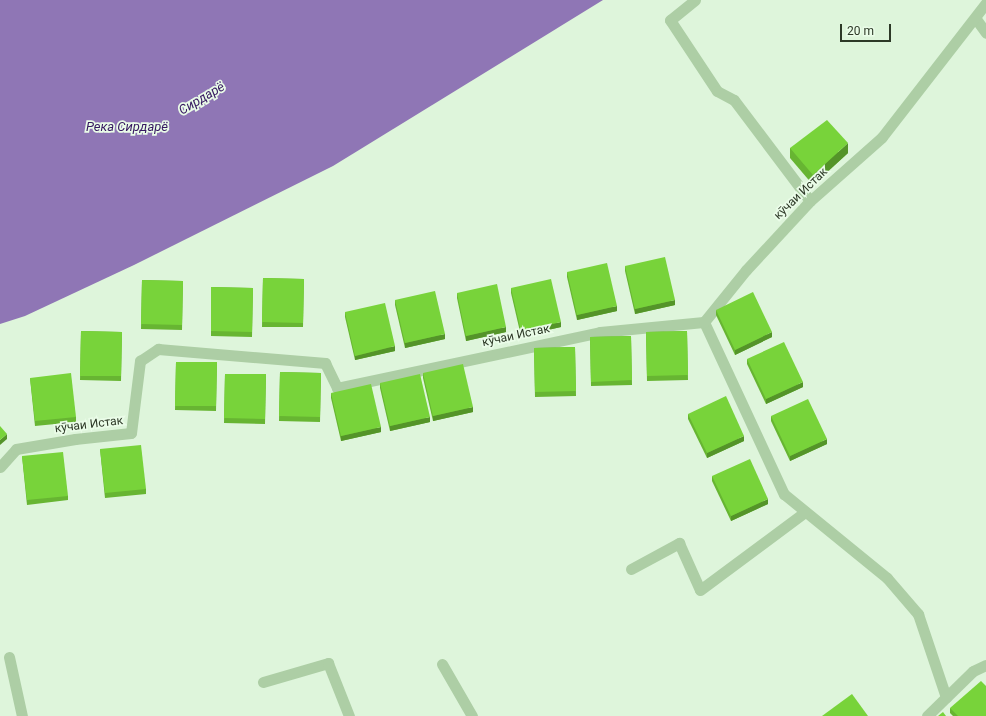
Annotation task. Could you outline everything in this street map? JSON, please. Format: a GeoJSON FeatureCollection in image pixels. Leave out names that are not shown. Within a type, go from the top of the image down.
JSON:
{"type":"FeatureCollection","features":[{"type":"Feature","properties":{"kind":"street"},"geometry":{"type":"LineString","coordinates":[[695,0],[670,20],[717,91],[734,100],[810,201]]}},
{"type":"Feature","properties":{"kind":"street","name":"кӯчаи Истак"},"geometry":{"type":"LineString","coordinates":[[0,467],[16,449],[75,439],[131,433],[140,360],[158,349],[325,364],[337,388],[600,332],[704,322],[746,270],[810,201],[882,137],[976,19],[986,3]]}},
{"type":"Feature","properties":{"kind":"street"},"geometry":{"type":"LineString","coordinates":[[976,19],[986,33]]}},
{"type":"Feature","properties":{"kind":"street"},"geometry":{"type":"LineString","coordinates":[[704,322],[784,494],[887,578],[918,614],[946,697]]}},
{"type":"Feature","properties":{"kind":"street"},"geometry":{"type":"LineString","coordinates":[[631,569],[679,543],[700,590],[805,512]]}},
{"type":"Feature","properties":{"kind":"street"},"geometry":{"type":"LineString","coordinates":[[9,657],[22,716]]}},
{"type":"Feature","properties":{"kind":"street"},"geometry":{"type":"LineString","coordinates":[[263,682],[328,663],[349,716]]}},
{"type":"Feature","properties":{"kind":"street"},"geometry":{"type":"LineString","coordinates":[[442,664],[472,716]]}},
{"type":"Feature","properties":{"kind":"street"},"geometry":{"type":"LineString","coordinates":[[927,716],[973,671],[986,665]]}},
{"type":"Feature","properties":{"kind":"water","name":"Река Сирдарё"},"geometry":{"type":"Polygon","coordinates":[[[0,0],[603,0],[333,166],[134,265],[25,316],[0,324],[0,0]]]}},
{"type":"Feature","properties":{"kind":"building"},"geometry":{"type":"Polygon","coordinates":[[[827,120],[848,143],[813,175],[790,148],[827,120]]]}},
{"type":"Feature","properties":{"kind":"building"},"geometry":{"type":"Polygon","coordinates":[[[665,257],[675,300],[635,309],[625,266],[665,257]]]}},
{"type":"Feature","properties":{"kind":"building"},"geometry":{"type":"Polygon","coordinates":[[[607,263],[617,306],[577,315],[567,272],[607,263]]]}},
{"type":"Feature","properties":{"kind":"building"},"geometry":{"type":"Polygon","coordinates":[[[263,278],[304,279],[303,323],[262,322],[263,278]]]}},
{"type":"Feature","properties":{"kind":"building"},"geometry":{"type":"Polygon","coordinates":[[[551,279],[561,322],[521,331],[511,288],[551,279]]]}},
{"type":"Feature","properties":{"kind":"building"},"geometry":{"type":"Polygon","coordinates":[[[142,280],[183,281],[182,325],[141,324],[142,280]]]}},
{"type":"Feature","properties":{"kind":"building"},"geometry":{"type":"Polygon","coordinates":[[[497,284],[506,327],[466,336],[457,293],[497,284]]]}},
{"type":"Feature","properties":{"kind":"building"},"geometry":{"type":"Polygon","coordinates":[[[211,287],[253,288],[252,332],[211,331],[211,287]]]}},
{"type":"Feature","properties":{"kind":"building"},"geometry":{"type":"Polygon","coordinates":[[[435,291],[445,334],[405,343],[395,300],[435,291]]]}},
{"type":"Feature","properties":{"kind":"building"},"geometry":{"type":"Polygon","coordinates":[[[753,292],[772,332],[735,350],[716,310],[753,292]]]}},
{"type":"Feature","properties":{"kind":"building"},"geometry":{"type":"Polygon","coordinates":[[[385,303],[395,346],[355,356],[345,312],[385,303]]]}},
{"type":"Feature","properties":{"kind":"building"},"geometry":{"type":"Polygon","coordinates":[[[81,331],[122,332],[121,376],[80,376],[81,331]]]}},
{"type":"Feature","properties":{"kind":"building"},"geometry":{"type":"Polygon","coordinates":[[[687,331],[688,375],[647,376],[646,332],[687,331]]]}},
{"type":"Feature","properties":{"kind":"building"},"geometry":{"type":"Polygon","coordinates":[[[631,336],[632,380],[591,382],[590,337],[631,336]]]}},
{"type":"Feature","properties":{"kind":"building"},"geometry":{"type":"Polygon","coordinates":[[[784,342],[803,382],[766,399],[747,359],[784,342]]]}},
{"type":"Feature","properties":{"kind":"building"},"geometry":{"type":"Polygon","coordinates":[[[575,347],[576,391],[535,392],[534,348],[575,347]]]}},
{"type":"Feature","properties":{"kind":"building"},"geometry":{"type":"Polygon","coordinates":[[[176,362],[217,362],[216,406],[175,406],[176,362]]]}},
{"type":"Feature","properties":{"kind":"building"},"geometry":{"type":"Polygon","coordinates":[[[463,364],[473,407],[433,416],[423,373],[463,364]]]}},
{"type":"Feature","properties":{"kind":"building"},"geometry":{"type":"Polygon","coordinates":[[[280,372],[321,373],[320,417],[279,416],[280,372]]]}},
{"type":"Feature","properties":{"kind":"building"},"geometry":{"type":"Polygon","coordinates":[[[71,373],[76,417],[35,421],[30,378],[71,373]]]}},
{"type":"Feature","properties":{"kind":"building"},"geometry":{"type":"Polygon","coordinates":[[[225,374],[266,374],[265,419],[224,418],[225,374]]]}},
{"type":"Feature","properties":{"kind":"building"},"geometry":{"type":"Polygon","coordinates":[[[420,374],[430,417],[390,426],[380,383],[420,374]]]}},
{"type":"Feature","properties":{"kind":"building"},"geometry":{"type":"Polygon","coordinates":[[[371,384],[381,427],[341,436],[331,393],[371,384]]]}},
{"type":"Feature","properties":{"kind":"building"},"geometry":{"type":"Polygon","coordinates":[[[726,396],[744,436],[707,453],[688,414],[726,396]]]}},
{"type":"Feature","properties":{"kind":"building"},"geometry":{"type":"Polygon","coordinates":[[[808,399],[827,439],[790,456],[771,416],[808,399]]]}},
{"type":"Feature","properties":{"kind":"building"},"geometry":{"type":"Polygon","coordinates":[[[0,426],[7,434],[0,440],[0,426]]]}},
{"type":"Feature","properties":{"kind":"building"},"geometry":{"type":"Polygon","coordinates":[[[141,445],[146,489],[105,493],[100,449],[141,445]]]}},
{"type":"Feature","properties":{"kind":"building"},"geometry":{"type":"Polygon","coordinates":[[[63,452],[68,496],[27,500],[22,456],[63,452]]]}},
{"type":"Feature","properties":{"kind":"building"},"geometry":{"type":"Polygon","coordinates":[[[750,459],[768,499],[731,516],[712,476],[750,459]]]}},
{"type":"Feature","properties":{"kind":"building"},"geometry":{"type":"Polygon","coordinates":[[[981,681],[986,686],[986,716],[958,716],[950,708],[981,681]]]}},
{"type":"Feature","properties":{"kind":"building"},"geometry":{"type":"Polygon","coordinates":[[[852,694],[868,716],[822,716],[852,694]]]}},
{"type":"Feature","properties":{"kind":"building"},"geometry":{"type":"Polygon","coordinates":[[[943,712],[946,716],[938,716],[943,712]]]}},
{"type":"Feature","properties":{"kind":"water label","name":"Сирдарё"},"geometry":{"type":"Point","coordinates":[202,99]}}]}
